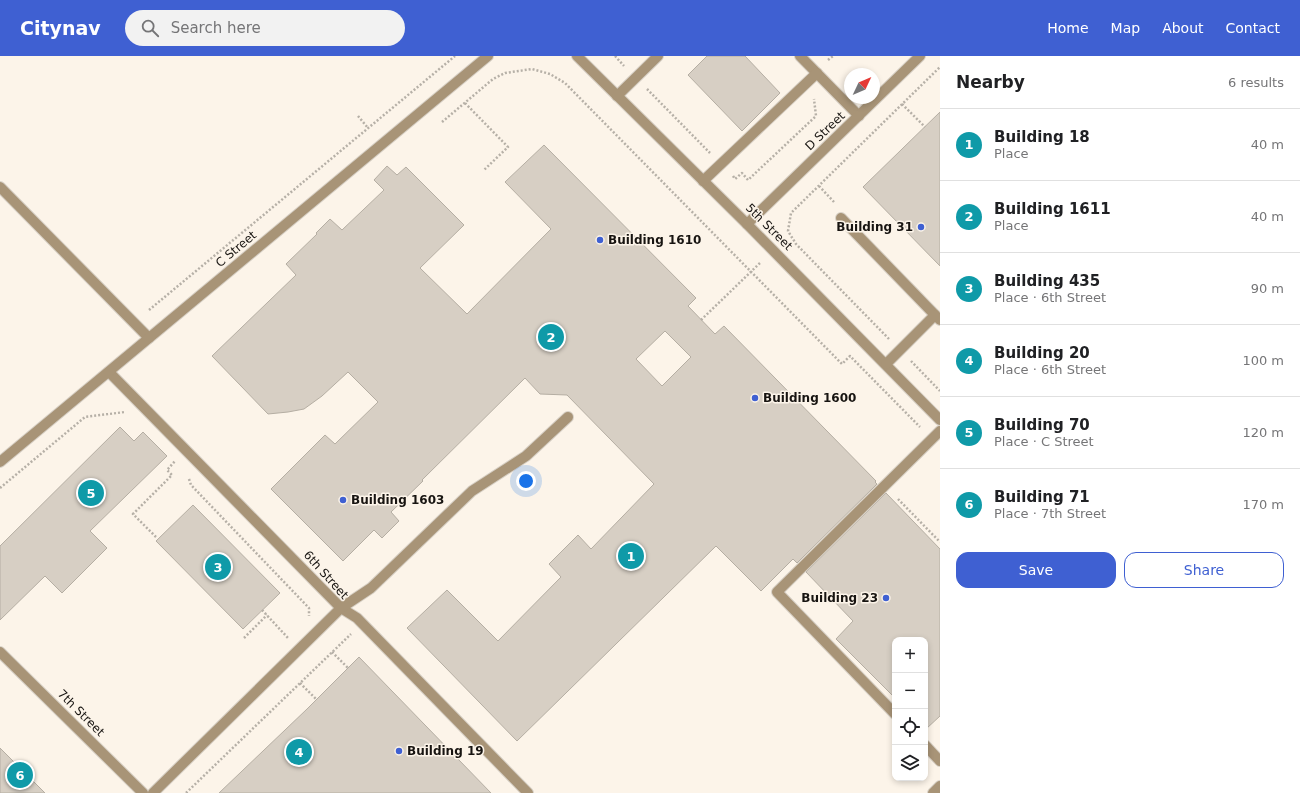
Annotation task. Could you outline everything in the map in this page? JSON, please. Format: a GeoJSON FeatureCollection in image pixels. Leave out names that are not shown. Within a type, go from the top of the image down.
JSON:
{"type":"FeatureCollection","features":[{"type":"Feature","properties":{"kind":"street","name":"C Street"},"geometry":{"type":"LineString","coordinates":[[0,462],[488,56]]}},
{"type":"Feature","properties":{"kind":"street","name":"5th Street"},"geometry":{"type":"LineString","coordinates":[[577,56],[773,250],[940,420]]}},
{"type":"Feature","properties":{"kind":"street"},"geometry":{"type":"LineString","coordinates":[[617,96],[658,56]]}},
{"type":"Feature","properties":{"kind":"street"},"geometry":{"type":"LineString","coordinates":[[800,56],[859,116]]}},
{"type":"Feature","properties":{"kind":"street","name":"D Street"},"geometry":{"type":"LineString","coordinates":[[747,224],[920,56]]}},
{"type":"Feature","properties":{"kind":"street"},"geometry":{"type":"LineString","coordinates":[[703,180],[818,74]]}},
{"type":"Feature","properties":{"kind":"street"},"geometry":{"type":"LineString","coordinates":[[0,187],[149,338]]}},
{"type":"Feature","properties":{"kind":"street"},"geometry":{"type":"LineString","coordinates":[[841,218],[937,317],[886,364]]}},
{"type":"Feature","properties":{"kind":"street","name":"6th Street"},"geometry":{"type":"LineString","coordinates":[[109,372],[341,608],[153,793]]}},
{"type":"Feature","properties":{"kind":"street"},"geometry":{"type":"LineString","coordinates":[[528,793],[357,618],[341,608],[371,588],[472,491],[526,456],[568,417]]}},
{"type":"Feature","properties":{"kind":"street"},"geometry":{"type":"LineString","coordinates":[[892,711],[777,592],[940,431]]}},
{"type":"Feature","properties":{"kind":"street","name":"7th Street"},"geometry":{"type":"LineString","coordinates":[[0,652],[143,793]]}},
{"type":"Feature","properties":{"kind":"street"},"geometry":{"type":"LineString","coordinates":[[928,748],[940,761]]}},
{"type":"Feature","properties":{"kind":"street"},"geometry":{"type":"LineString","coordinates":[[933,793],[940,786]]}},
{"type":"Feature","properties":{"kind":"path"},"geometry":{"type":"LineString","coordinates":[[149,310],[455,56]]}},
{"type":"Feature","properties":{"kind":"path"},"geometry":{"type":"LineString","coordinates":[[615,56],[735,179],[742,173],[748,180],[816,116],[812,89],[818,74],[833,56]]}},
{"type":"Feature","properties":{"kind":"path"},"geometry":{"type":"LineString","coordinates":[[442,122],[493,79],[505,73],[532,69],[550,74],[565,83],[842,364],[850,356],[924,431]]}},
{"type":"Feature","properties":{"kind":"path"},"geometry":{"type":"LineString","coordinates":[[465,103],[508,147],[484,170]]}},
{"type":"Feature","properties":{"kind":"path"},"geometry":{"type":"LineString","coordinates":[[902,104],[925,127]]}},
{"type":"Feature","properties":{"kind":"path"},"geometry":{"type":"LineString","coordinates":[[358,116],[368,128]]}},
{"type":"Feature","properties":{"kind":"path"},"geometry":{"type":"LineString","coordinates":[[819,186],[834,202]]}},
{"type":"Feature","properties":{"kind":"path"},"geometry":{"type":"LineString","coordinates":[[702,320],[790,234]]}},
{"type":"Feature","properties":{"kind":"path"},"geometry":{"type":"LineString","coordinates":[[0,488],[85,417],[125,412],[129,414]]}},
{"type":"Feature","properties":{"kind":"path"},"geometry":{"type":"LineString","coordinates":[[156,537],[133,514],[172,475],[167,470],[178,458]]}},
{"type":"Feature","properties":{"kind":"path"},"geometry":{"type":"LineString","coordinates":[[189,477],[191,485],[309,608],[308,619]]}},
{"type":"Feature","properties":{"kind":"path"},"geometry":{"type":"LineString","coordinates":[[898,499],[940,542]]}},
{"type":"Feature","properties":{"kind":"path"},"geometry":{"type":"LineString","coordinates":[[262,610],[299,650]]}},
{"type":"Feature","properties":{"kind":"path"},"geometry":{"type":"LineString","coordinates":[[244,638],[267,615]]}},
{"type":"Feature","properties":{"kind":"path"},"geometry":{"type":"LineString","coordinates":[[186,793],[351,634],[355,636]]}},
{"type":"Feature","properties":{"kind":"path"},"geometry":{"type":"LineString","coordinates":[[332,652],[348,668]]}},
{"type":"Feature","properties":{"kind":"path"},"geometry":{"type":"LineString","coordinates":[[300,683],[316,699]]}},
{"type":"Feature","properties":{"kind":"building"},"geometry":{"type":"Polygon","coordinates":[[[707,56],[745,56],[780,93],[742,131],[688,75],[707,56]]]}},
{"type":"Feature","properties":{"kind":"building","name":"Building 31"},"geometry":{"type":"Polygon","coordinates":[[[940,112],[940,266],[863,187],[940,112]]]}},
{"type":"Feature","properties":{"kind":"building"},"geometry":{"type":"Polygon","coordinates":[[[544,145],[696,298],[688,306],[715,334],[724,326],[876,481],[875,482],[877,484],[797,563],[793,559],[761,591],[716,546],[517,741],[407,628],[447,590],[498,641],[561,577],[549,564],[578,535],[591,549],[654,484],[567,395],[540,394],[525,378],[391,512],[399,521],[382,538],[374,530],[343,561],[271,489],[325,435],[335,444],[378,402],[348,372],[322,396],[304,409],[268,414],[212,356],[296,275],[286,264],[330,219],[342,230],[384,190],[374,180],[387,166],[397,175],[406,167],[464,225],[420,268],[467,314],[551,229],[505,182],[544,145]],[[665,331],[636,359],[662,386],[691,357],[665,331]]]}},
{"type":"Feature","properties":{"kind":"building"},"geometry":{"type":"Polygon","coordinates":[[[120,427],[134,441],[143,432],[167,456],[90,531],[107,548],[62,593],[45,576],[0,620],[0,546],[120,427]]]}},
{"type":"Feature","properties":{"kind":"building","name":"Building 23"},"geometry":{"type":"Polygon","coordinates":[[[886,493],[940,549],[940,716],[928,727],[928,637],[892,637],[892,695],[836,639],[853,621],[806,572],[886,493]]]}},
{"type":"Feature","properties":{"kind":"building"},"geometry":{"type":"Polygon","coordinates":[[[193,505],[280,593],[243,629],[156,541],[193,505]]]}},
{"type":"Feature","properties":{"kind":"building","name":"Building 19"},"geometry":{"type":"Polygon","coordinates":[[[359,657],[491,793],[219,793],[307,709],[359,657]]]}},
{"type":"Feature","properties":{"kind":"building"},"geometry":{"type":"Polygon","coordinates":[[[0,748],[45,793],[0,793],[0,748]]]}},
{"type":"Feature","properties":{"kind":"place","name":"Building 31"},"geometry":{"type":"Point","coordinates":[921,227]}},
{"type":"Feature","properties":{"kind":"place","name":"Building 1610"},"geometry":{"type":"Point","coordinates":[600,240]}},
{"type":"Feature","properties":{"kind":"place","name":"Building 1611"},"geometry":{"type":"Point","coordinates":[551,337]}},
{"type":"Feature","properties":{"kind":"place","name":"Building 1600"},"geometry":{"type":"Point","coordinates":[755,398]}},
{"type":"Feature","properties":{"kind":"place","name":"Building 70"},"geometry":{"type":"Point","coordinates":[91,493]}},
{"type":"Feature","properties":{"kind":"place","name":"Building 1603"},"geometry":{"type":"Point","coordinates":[343,500]}},
{"type":"Feature","properties":{"kind":"place","name":"Building 18"},"geometry":{"type":"Point","coordinates":[631,556]}},
{"type":"Feature","properties":{"kind":"place","name":"Building 435"},"geometry":{"type":"Point","coordinates":[218,567]}},
{"type":"Feature","properties":{"kind":"place","name":"Building 23"},"geometry":{"type":"Point","coordinates":[886,598]}},
{"type":"Feature","properties":{"kind":"place","name":"Building 19"},"geometry":{"type":"Point","coordinates":[399,751]}},
{"type":"Feature","properties":{"kind":"place","name":"Building 20"},"geometry":{"type":"Point","coordinates":[299,752]}},
{"type":"Feature","properties":{"kind":"place","name":"Building 71"},"geometry":{"type":"Point","coordinates":[20,775]}}]}
